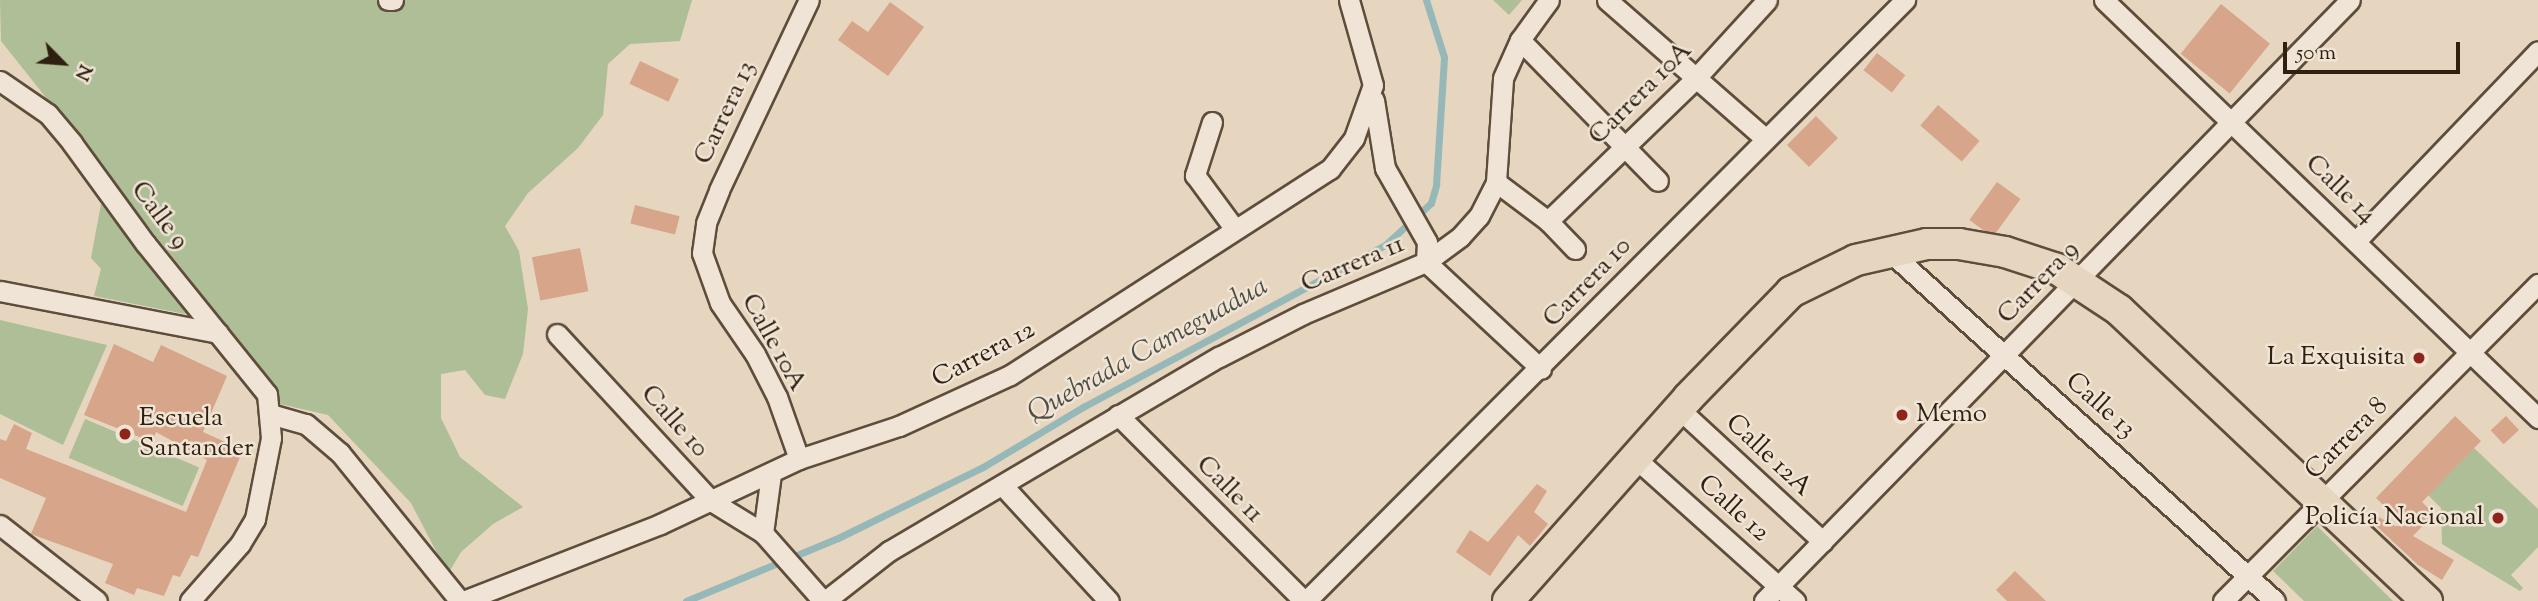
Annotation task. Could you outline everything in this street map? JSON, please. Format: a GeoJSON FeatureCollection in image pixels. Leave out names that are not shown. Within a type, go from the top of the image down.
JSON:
{"type":"FeatureCollection","features":[{"type":"Feature","properties":{"kind":"main road"},"geometry":{"type":"LineString","coordinates":[[1508,601],[1678,408],[1791,292],[1821,275],[1889,251],[1927,244],[1986,247],[2078,280],[2152,339],[2427,601]]}},
{"type":"Feature","properties":{"kind":"street","name":"Carrera 13"},"geometry":{"type":"LineString","coordinates":[[702,253],[706,223],[719,190],[809,0]]}},
{"type":"Feature","properties":{"kind":"street"},"geometry":{"type":"LineString","coordinates":[[1349,0],[1373,85],[1385,168],[1427,242],[1426,262],[1541,369]]}},
{"type":"Feature","properties":{"kind":"street","name":"Carrera 11"},"geometry":{"type":"LineString","coordinates":[[824,601],[889,551],[1004,487],[1118,415],[1303,314],[1426,262],[1479,216],[1496,182],[1503,78],[1520,40],[1549,0]]}},
{"type":"Feature","properties":{"kind":"street"},"geometry":{"type":"LineString","coordinates":[[1607,0],[1694,80],[1766,139]]}},
{"type":"Feature","properties":{"kind":"street","name":"Carrera 10A"},"geometry":{"type":"LineString","coordinates":[[1548,221],[1694,80],[1767,0]]}},
{"type":"Feature","properties":{"kind":"street","name":"Carrera 10"},"geometry":{"type":"LineString","coordinates":[[1305,601],[1541,369],[1905,0]]}},
{"type":"Feature","properties":{"kind":"street","name":"Carrera 9"},"geometry":{"type":"LineString","coordinates":[[1764,601],[2006,356],[2350,0]]}},
{"type":"Feature","properties":{"kind":"street","name":"Calle 14"},"geometry":{"type":"LineString","coordinates":[[2110,2],[2469,354],[2538,418]]}},
{"type":"Feature","properties":{"kind":"street"},"geometry":{"type":"LineString","coordinates":[[1520,40],[1658,181]]}},
{"type":"Feature","properties":{"kind":"street"},"geometry":{"type":"LineString","coordinates":[[2356,241],[2538,51]]}},
{"type":"Feature","properties":{"kind":"street","name":"Calle 9"},"geometry":{"type":"LineString","coordinates":[[0,81],[22,94],[56,124],[218,333],[269,404]]}},
{"type":"Feature","properties":{"kind":"street","name":"Carrera 12"},"geometry":{"type":"LineString","coordinates":[[461,601],[503,589],[710,501],[799,459],[900,426],[1010,375],[1329,169],[1354,138],[1373,85]]}},
{"type":"Feature","properties":{"kind":"street"},"geometry":{"type":"LineString","coordinates":[[1212,122],[1195,175],[1234,228]]}},
{"type":"Feature","properties":{"kind":"street"},"geometry":{"type":"LineString","coordinates":[[1496,182],[1548,221],[1575,249]]}},
{"type":"Feature","properties":{"kind":"street","name":"Calle 13"},"geometry":{"type":"LineString","coordinates":[[1889,251],[2275,601]]}},
{"type":"Feature","properties":{"kind":"street","name":"Calle 10A"},"geometry":{"type":"LineString","coordinates":[[702,253],[720,303],[755,354],[777,397],[799,459]]}},
{"type":"Feature","properties":{"kind":"street","name":"Carrera 8"},"geometry":{"type":"LineString","coordinates":[[2223,601],[2538,284]]}},
{"type":"Feature","properties":{"kind":"street"},"geometry":{"type":"LineString","coordinates":[[0,291],[218,333]]}},
{"type":"Feature","properties":{"kind":"street","name":"Calle 10"},"geometry":{"type":"LineString","coordinates":[[557,334],[710,501],[763,533],[801,579],[824,601]]}},
{"type":"Feature","properties":{"kind":"street"},"geometry":{"type":"LineString","coordinates":[[190,601],[240,544],[255,519],[268,467],[269,404],[306,424],[340,453],[461,601]]}},
{"type":"Feature","properties":{"kind":"street","name":"Calle 12A"},"geometry":{"type":"LineString","coordinates":[[1678,408],[1823,542]]}},
{"type":"Feature","properties":{"kind":"street","name":"Calle 11"},"geometry":{"type":"LineString","coordinates":[[1118,415],[1305,601]]}},
{"type":"Feature","properties":{"kind":"street","name":"Calle 12"},"geometry":{"type":"LineString","coordinates":[[1635,458],[1795,601]]}},
{"type":"Feature","properties":{"kind":"street"},"geometry":{"type":"LineString","coordinates":[[763,533],[771,474]]}},
{"type":"Feature","properties":{"kind":"street"},"geometry":{"type":"LineString","coordinates":[[1004,487],[1110,601]]}},
{"type":"Feature","properties":{"kind":"street"},"geometry":{"type":"LineString","coordinates":[[0,525],[97,601]]}},
{"type":"Feature","properties":{"kind":"green space"},"geometry":{"type":"Polygon","coordinates":[[[0,0],[692,0],[680,41],[630,44],[608,64],[603,115],[578,148],[528,193],[505,226],[519,251],[528,309],[523,354],[505,399],[485,395],[465,370],[441,374],[441,418],[460,457],[523,507],[493,524],[461,552],[448,574],[411,503],[328,415],[280,404],[271,381],[1,41],[0,0]]]}},
{"type":"Feature","properties":{"kind":"green space"},"geometry":{"type":"Polygon","coordinates":[[[1493,0],[1522,0],[1509,15],[1493,0]]]}},
{"type":"Feature","properties":{"kind":"green space"},"geometry":{"type":"Polygon","coordinates":[[[101,204],[190,315],[94,296],[101,269],[91,258],[101,204]]]}},
{"type":"Feature","properties":{"kind":"green space"},"geometry":{"type":"Polygon","coordinates":[[[0,320],[107,345],[63,445],[0,414],[0,320]]]}},
{"type":"Feature","properties":{"kind":"green space"},"geometry":{"type":"Polygon","coordinates":[[[85,419],[199,467],[183,506],[69,458],[85,419]]]}},
{"type":"Feature","properties":{"kind":"green space"},"geometry":{"type":"Polygon","coordinates":[[[2474,448],[2538,509],[2538,547],[2511,575],[2523,588],[2520,591],[2442,544],[2441,508],[2428,495],[2474,448]]]}},
{"type":"Feature","properties":{"kind":"green space"},"geometry":{"type":"Polygon","coordinates":[[[2317,526],[2393,601],[2304,601],[2273,571],[2317,526]]]}},
{"type":"Feature","properties":{"kind":"building"},"geometry":{"type":"Polygon","coordinates":[[[890,2],[924,27],[888,76],[838,40],[852,21],[868,32],[890,2]]]}},
{"type":"Feature","properties":{"kind":"building"},"geometry":{"type":"Polygon","coordinates":[[[2221,4],[2270,44],[2230,93],[2181,54],[2221,4]]]}},
{"type":"Feature","properties":{"kind":"building"},"geometry":{"type":"Polygon","coordinates":[[[1877,53],[1905,75],[1892,93],[1863,70],[1877,53]]]}},
{"type":"Feature","properties":{"kind":"building"},"geometry":{"type":"Polygon","coordinates":[[[640,61],[679,79],[668,102],[629,84],[640,61]]]}},
{"type":"Feature","properties":{"kind":"building"},"geometry":{"type":"Polygon","coordinates":[[[1938,105],[1980,141],[1962,161],[1920,125],[1938,105]]]}},
{"type":"Feature","properties":{"kind":"building"},"geometry":{"type":"Polygon","coordinates":[[[1816,116],[1838,138],[1809,167],[1787,145],[1816,116]]]}},
{"type":"Feature","properties":{"kind":"building"},"geometry":{"type":"Polygon","coordinates":[[[1997,182],[2020,199],[1993,237],[1969,220],[1997,182]]]}},
{"type":"Feature","properties":{"kind":"building"},"geometry":{"type":"Polygon","coordinates":[[[635,205],[680,216],[675,235],[630,223],[635,205]]]}},
{"type":"Feature","properties":{"kind":"building"},"geometry":{"type":"Polygon","coordinates":[[[580,248],[588,291],[540,301],[532,257],[580,248]]]}},
{"type":"Feature","properties":{"kind":"building"},"geometry":{"type":"Polygon","coordinates":[[[114,344],[153,362],[161,345],[227,376],[203,432],[243,450],[198,557],[191,555],[180,577],[173,575],[164,596],[137,588],[134,595],[105,583],[113,564],[31,534],[46,498],[0,478],[0,439],[6,441],[14,424],[32,433],[26,449],[186,512],[207,460],[156,432],[152,442],[84,415],[114,344]]]}},
{"type":"Feature","properties":{"kind":"building"},"geometry":{"type":"Polygon","coordinates":[[[2455,416],[2481,441],[2422,502],[2434,514],[2413,536],[2454,560],[2442,580],[2418,565],[2371,521],[2375,515],[2395,526],[2405,526],[2376,498],[2455,416]]]}},
{"type":"Feature","properties":{"kind":"building"},"geometry":{"type":"Polygon","coordinates":[[[2506,416],[2519,430],[2504,444],[2491,430],[2506,416]]]}},
{"type":"Feature","properties":{"kind":"building"},"geometry":{"type":"Polygon","coordinates":[[[1537,484],[1547,491],[1534,512],[1548,524],[1530,546],[1518,535],[1490,576],[1456,552],[1470,530],[1488,542],[1537,484]]]}},
{"type":"Feature","properties":{"kind":"building"},"geometry":{"type":"Polygon","coordinates":[[[2015,571],[2046,601],[2007,601],[1996,590],[2015,571]]]}},
{"type":"Feature","properties":{"kind":"waterway","name":"Quebrada Cameguadua"},"geometry":{"type":"LineString","coordinates":[[686,601],[838,538],[983,467],[1083,407],[1385,245],[1431,203],[1436,185],[1444,57],[1426,0]]}},
{"type":"Feature","properties":{"kind":"place","name":"La Exquisita"},"geometry":{"type":"Point","coordinates":[2419,358]}},
{"type":"Feature","properties":{"kind":"place","name":"Memo"},"geometry":{"type":"Point","coordinates":[1902,415]}},
{"type":"Feature","properties":{"kind":"place","name":"Escuela Santander"},"geometry":{"type":"Point","coordinates":[125,434]}},
{"type":"Feature","properties":{"kind":"place","name":"Policía Nacional"},"geometry":{"type":"Point","coordinates":[2498,518]}}]}
